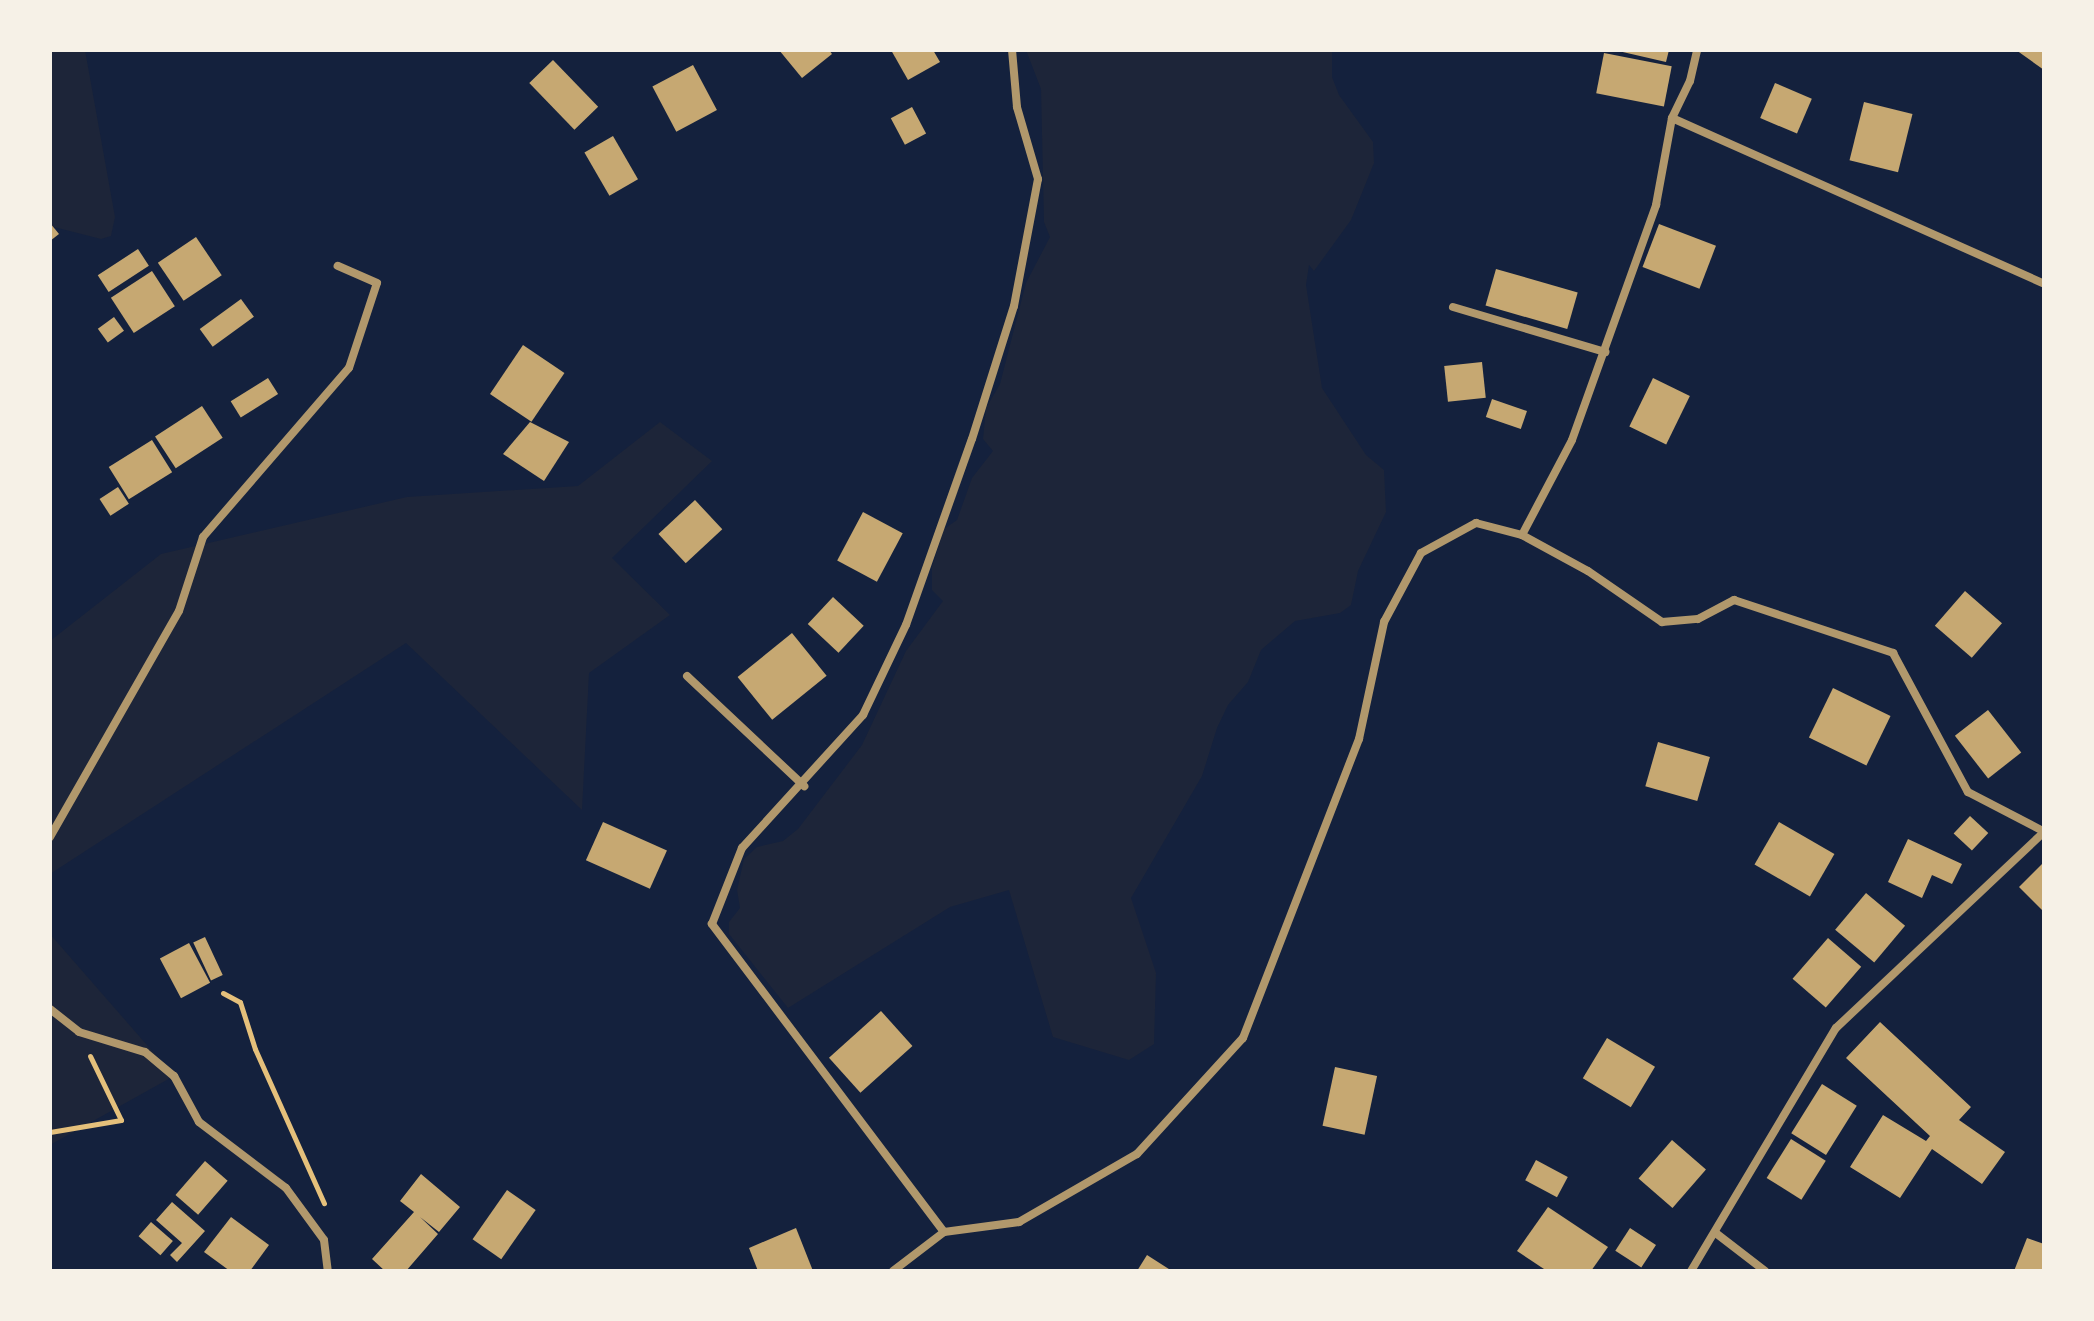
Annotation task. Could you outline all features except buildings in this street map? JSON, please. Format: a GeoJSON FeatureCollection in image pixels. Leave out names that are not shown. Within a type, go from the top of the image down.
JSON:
{"type":"FeatureCollection","features":[{"type":"Feature","properties":{"kind":"street"},"geometry":{"type":"LineString","coordinates":[[944,1232],[712,924],[742,848],[804,786],[863,715],[906,625],[1014,306],[1038,179],[1017,107],[1012,50]]}},
{"type":"Feature","properties":{"kind":"street"},"geometry":{"type":"LineString","coordinates":[[1522,535],[1572,440],[1605,352],[1656,205],[1672,118],[1690,81],[1697,50]]}},
{"type":"Feature","properties":{"kind":"street"},"geometry":{"type":"LineString","coordinates":[[1672,118],[2044,284]]}},
{"type":"Feature","properties":{"kind":"street"},"geometry":{"type":"LineString","coordinates":[[50,837],[179,611],[203,537],[349,368],[377,283],[338,266]]}},
{"type":"Feature","properties":{"kind":"street"},"geometry":{"type":"LineString","coordinates":[[1453,307],[1605,352]]}},
{"type":"Feature","properties":{"kind":"street"},"geometry":{"type":"LineString","coordinates":[[893,1271],[944,1232],[1019,1222],[1137,1154],[1243,1038],[1359,739],[1384,622],[1421,553],[1476,523],[1522,535],[1588,571],[1662,622],[1698,619],[1734,600],[1893,653],[1968,792],[2044,831],[1836,1028],[1717,1234],[1691,1271]]}},
{"type":"Feature","properties":{"kind":"street"},"geometry":{"type":"LineString","coordinates":[[687,676],[804,786]]}},
{"type":"Feature","properties":{"kind":"street"},"geometry":{"type":"LineString","coordinates":[[50,1009],[79,1032],[145,1052],[174,1076],[199,1122],[286,1188],[324,1240],[328,1271]]}},
{"type":"Feature","properties":{"kind":"street"},"geometry":{"type":"LineString","coordinates":[[1717,1234],[1765,1271]]}},
{"type":"Feature","properties":{"kind":"path"},"geometry":{"type":"LineString","coordinates":[[223,993],[240,1002],[284,1118],[324,1196],[324,1240]]}},
{"type":"Feature","properties":{"kind":"path"},"geometry":{"type":"LineString","coordinates":[[50,1132],[121,1120],[79,1032]]}},
{"type":"Feature","properties":{"kind":"shaded area"},"geometry":{"type":"Polygon","coordinates":[[[50,50],[85,50],[115,217],[111,236],[101,239],[50,226],[50,50]]]}},
{"type":"Feature","properties":{"kind":"shaded area"},"geometry":{"type":"Polygon","coordinates":[[[1026,50],[1332,50],[1332,77],[1339,95],[1373,142],[1374,163],[1351,220],[1314,271],[1309,265],[1306,285],[1322,388],[1366,455],[1384,470],[1386,512],[1358,571],[1351,605],[1340,613],[1295,621],[1261,650],[1248,682],[1228,705],[1217,728],[1202,776],[1131,898],[1156,973],[1154,1044],[1129,1060],[1053,1037],[1009,890],[950,907],[788,1008],[729,934],[729,922],[740,908],[737,890],[744,859],[757,847],[783,841],[798,829],[862,745],[906,651],[943,601],[932,590],[932,567],[944,529],[957,520],[972,478],[993,451],[983,439],[986,408],[1000,384],[1026,283],[1050,237],[1044,222],[1041,89],[1026,50]]]}},
{"type":"Feature","properties":{"kind":"shaded area"},"geometry":{"type":"Polygon","coordinates":[[[660,422],[712,461],[612,558],[670,615],[589,673],[582,810],[406,643],[50,874],[50,641],[161,554],[407,497],[578,486],[660,422]]]}},
{"type":"Feature","properties":{"kind":"shaded area"},"geometry":{"type":"Polygon","coordinates":[[[50,934],[174,1076],[50,1145],[50,934]]]}}]}
